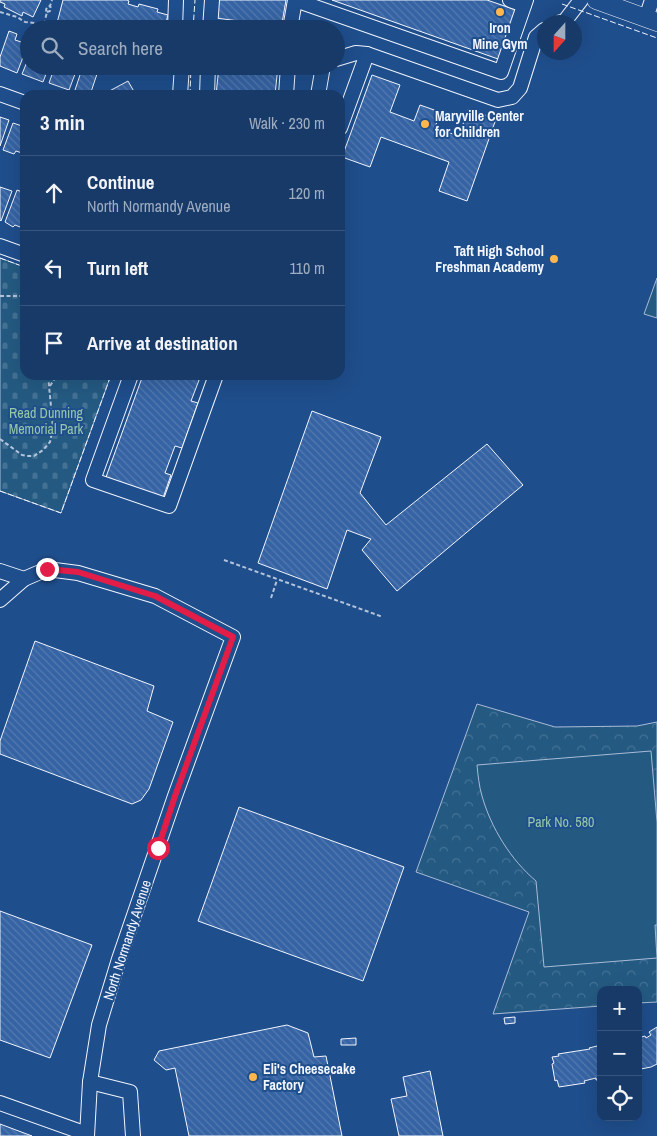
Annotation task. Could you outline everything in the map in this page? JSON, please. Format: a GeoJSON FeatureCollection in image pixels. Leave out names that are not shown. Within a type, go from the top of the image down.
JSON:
{"type":"FeatureCollection","features":[{"type":"Feature","properties":{"kind":"main road"},"geometry":{"type":"LineString","coordinates":[[596,0],[651,20]]}},
{"type":"Feature","properties":{"kind":"street"},"geometry":{"type":"LineString","coordinates":[[175,20],[176,0]]}},
{"type":"Feature","properties":{"kind":"street"},"geometry":{"type":"LineString","coordinates":[[211,20],[212,0]]}},
{"type":"Feature","properties":{"kind":"street"},"geometry":{"type":"LineString","coordinates":[[292,20],[295,0],[500,72],[525,3],[510,0]]}},
{"type":"Feature","properties":{"kind":"street"},"geometry":{"type":"LineString","coordinates":[[569,15],[581,0]]}},
{"type":"Feature","properties":{"kind":"street"},"geometry":{"type":"LineString","coordinates":[[651,20],[652,0]]}},
{"type":"Feature","properties":{"kind":"street"},"geometry":{"type":"LineString","coordinates":[[345,56],[356,53],[367,54],[498,100],[512,97],[520,88],[537,36]]}},
{"type":"Feature","properties":{"kind":"street"},"geometry":{"type":"LineString","coordinates":[[345,114],[367,54]]}},
{"type":"Feature","properties":{"kind":"street"},"geometry":{"type":"LineString","coordinates":[[180,90],[181,75]]}},
{"type":"Feature","properties":{"kind":"street"},"geometry":{"type":"LineString","coordinates":[[207,90],[208,75]]}},
{"type":"Feature","properties":{"kind":"street"},"geometry":{"type":"LineString","coordinates":[[286,90],[287,75]]}},
{"type":"Feature","properties":{"kind":"street"},"geometry":{"type":"LineString","coordinates":[[319,90],[321,75]]}},
{"type":"Feature","properties":{"kind":"street"},"geometry":{"type":"LineString","coordinates":[[0,94],[20,101]]}},
{"type":"Feature","properties":{"kind":"street"},"geometry":{"type":"LineString","coordinates":[[0,246],[20,253]]}},
{"type":"Feature","properties":{"kind":"street"},"geometry":{"type":"LineString","coordinates":[[129,380],[93,480],[169,506],[214,380]]}},
{"type":"Feature","properties":{"kind":"street","name":"North Normandy Avenue"},"geometry":{"type":"LineString","coordinates":[[24,579],[47,569],[78,572],[155,596],[233,637],[175,796],[119,959],[99,1025],[90,1082],[87,1135]]}},
{"type":"Feature","properties":{"kind":"street"},"geometry":{"type":"LineString","coordinates":[[0,570],[24,579],[0,600]]}},
{"type":"Feature","properties":{"kind":"street"},"geometry":{"type":"LineString","coordinates":[[90,1082],[130,1092],[133,1136]]}},
{"type":"Feature","properties":{"kind":"street"},"geometry":{"type":"LineString","coordinates":[[0,1102],[87,1135]]}},
{"type":"Feature","properties":{"kind":"path"},"geometry":{"type":"LineString","coordinates":[[45,20],[47,12],[50,11],[52,0]]}},
{"type":"Feature","properties":{"kind":"path"},"geometry":{"type":"LineString","coordinates":[[0,12],[22,20]]}},
{"type":"Feature","properties":{"kind":"path"},"geometry":{"type":"LineString","coordinates":[[0,296],[20,296]]}},
{"type":"Feature","properties":{"kind":"path"},"geometry":{"type":"LineString","coordinates":[[0,439],[22,455],[34,456],[50,442],[53,428],[49,380]]}},
{"type":"Feature","properties":{"kind":"path"},"geometry":{"type":"LineString","coordinates":[[50,386],[54,380]]}},
{"type":"Feature","properties":{"kind":"path"},"geometry":{"type":"LineString","coordinates":[[224,560],[383,618]]}},
{"type":"Feature","properties":{"kind":"path"},"geometry":{"type":"LineString","coordinates":[[270,598],[277,580]]}},
{"type":"Feature","properties":{"kind":"green space","name":"Read Dunning Memorial Park"},"geometry":{"type":"Polygon","coordinates":[[[0,258],[20,265],[20,380],[109,380],[61,513],[0,491],[0,258]]]}},
{"type":"Feature","properties":{"kind":"green space"},"geometry":{"type":"Polygon","coordinates":[[[657,278],[657,318],[644,314],[657,278]]]}},
{"type":"Feature","properties":{"kind":"green space","name":"Park No. 580"},"geometry":{"type":"Polygon","coordinates":[[[477,704],[555,727],[637,726],[657,722],[657,1002],[642,1003],[642,986],[597,986],[597,1006],[493,1014],[529,912],[416,872],[477,704]]]}},
{"type":"Feature","properties":{"kind":"green space"},"geometry":{"type":"Polygon","coordinates":[[[651,751],[657,822],[657,925],[655,925],[657,958],[544,967],[536,881],[510,853],[496,831],[482,796],[477,765],[651,751]]]}},
{"type":"Feature","properties":{"kind":"building"},"geometry":{"type":"Polygon","coordinates":[[[0,0],[41,0],[33,17],[23,12],[22,16],[4,7],[5,4],[0,2],[0,0]]]}},
{"type":"Feature","properties":{"kind":"building"},"geometry":{"type":"Polygon","coordinates":[[[63,0],[127,0],[129,1],[128,4],[138,7],[139,4],[158,9],[157,12],[168,15],[167,20],[58,20],[63,0]]]}},
{"type":"Feature","properties":{"kind":"building"},"geometry":{"type":"Polygon","coordinates":[[[219,0],[286,0],[283,20],[216,20],[219,0]]]}},
{"type":"Feature","properties":{"kind":"building"},"geometry":{"type":"Polygon","coordinates":[[[332,0],[487,0],[516,10],[498,59],[332,0]]]}},
{"type":"Feature","properties":{"kind":"building"},"geometry":{"type":"Polygon","coordinates":[[[9,31],[17,34],[15,40],[20,42],[20,65],[17,73],[0,66],[0,57],[9,31]]]}},
{"type":"Feature","properties":{"kind":"building"},"geometry":{"type":"Polygon","coordinates":[[[25,75],[46,75],[43,82],[25,75]]]}},
{"type":"Feature","properties":{"kind":"building"},"geometry":{"type":"Polygon","coordinates":[[[52,75],[75,75],[69,90],[49,83],[52,75]]]}},
{"type":"Feature","properties":{"kind":"building"},"geometry":{"type":"Polygon","coordinates":[[[80,75],[97,75],[92,90],[75,90],[80,75]]]}},
{"type":"Feature","properties":{"kind":"building"},"geometry":{"type":"Polygon","coordinates":[[[218,75],[277,75],[276,90],[217,90],[218,75]]]}},
{"type":"Feature","properties":{"kind":"building"},"geometry":{"type":"Polygon","coordinates":[[[372,75],[400,85],[390,112],[414,121],[420,105],[440,112],[435,128],[459,136],[468,109],[496,119],[467,201],[439,191],[449,162],[381,137],[370,167],[345,158],[345,149],[372,75]]]}},
{"type":"Feature","properties":{"kind":"building"},"geometry":{"type":"Polygon","coordinates":[[[128,81],[133,90],[111,90],[128,81]]]}},
{"type":"Feature","properties":{"kind":"building"},"geometry":{"type":"Polygon","coordinates":[[[0,117],[9,120],[0,146],[0,117]]]}},
{"type":"Feature","properties":{"kind":"building"},"geometry":{"type":"Polygon","coordinates":[[[13,123],[20,125],[20,152],[16,151],[14,154],[3,150],[13,123]]]}},
{"type":"Feature","properties":{"kind":"building"},"geometry":{"type":"Polygon","coordinates":[[[0,187],[12,191],[1,221],[0,220],[0,187]]]}},
{"type":"Feature","properties":{"kind":"building"},"geometry":{"type":"Polygon","coordinates":[[[17,190],[20,191],[20,227],[15,225],[13,227],[5,222],[17,190]]]}},
{"type":"Feature","properties":{"kind":"building"},"geometry":{"type":"Polygon","coordinates":[[[141,380],[199,380],[191,401],[198,403],[182,448],[175,446],[165,473],[171,475],[163,498],[106,477],[141,380]]]}},
{"type":"Feature","properties":{"kind":"building"},"geometry":{"type":"Polygon","coordinates":[[[312,411],[381,437],[360,493],[386,525],[487,444],[523,485],[397,591],[362,550],[371,539],[347,530],[327,589],[258,563],[312,411]]]}},
{"type":"Feature","properties":{"kind":"building"},"geometry":{"type":"Polygon","coordinates":[[[35,641],[154,686],[147,711],[173,722],[149,789],[141,800],[132,804],[0,754],[0,741],[35,641]]]}},
{"type":"Feature","properties":{"kind":"building"},"geometry":{"type":"Polygon","coordinates":[[[239,807],[404,867],[363,981],[198,921],[239,807]]]}},
{"type":"Feature","properties":{"kind":"building"},"geometry":{"type":"Polygon","coordinates":[[[0,911],[92,945],[50,1058],[0,1040],[0,911]]]}},
{"type":"Feature","properties":{"kind":"building"},"geometry":{"type":"Polygon","coordinates":[[[515,1017],[515,1023],[505,1024],[504,1018],[515,1017]]]}},
{"type":"Feature","properties":{"kind":"building","name":"Eli's Cheesecake Factory"},"geometry":{"type":"Polygon","coordinates":[[[287,1025],[308,1033],[314,1057],[326,1056],[342,1136],[189,1136],[175,1068],[166,1070],[154,1060],[159,1051],[287,1025]]]}},
{"type":"Feature","properties":{"kind":"building"},"geometry":{"type":"Polygon","coordinates":[[[657,1027],[657,1064],[642,1069],[642,1037],[645,1036],[646,1038],[651,1035],[649,1032],[657,1027]]]}},
{"type":"Feature","properties":{"kind":"building"},"geometry":{"type":"Polygon","coordinates":[[[356,1038],[356,1045],[341,1045],[341,1039],[356,1038]]]}},
{"type":"Feature","properties":{"kind":"building"},"geometry":{"type":"Polygon","coordinates":[[[597,1046],[597,1080],[596,1078],[584,1081],[585,1083],[559,1087],[557,1080],[555,1081],[552,1057],[597,1046]]]}},
{"type":"Feature","properties":{"kind":"building"},"geometry":{"type":"Polygon","coordinates":[[[430,1071],[443,1136],[399,1136],[391,1099],[407,1096],[403,1077],[430,1071]]]}},
{"type":"Feature","properties":{"kind":"building"},"geometry":{"type":"Polygon","coordinates":[[[0,1124],[32,1136],[0,1136],[0,1124]]]}},
{"type":"Feature","properties":{"kind":"fence"},"geometry":{"type":"LineString","coordinates":[[194,20],[195,0]]}},
{"type":"Feature","properties":{"kind":"fence"},"geometry":{"type":"LineString","coordinates":[[562,4],[657,38]]}},
{"type":"Feature","properties":{"kind":"fence"},"geometry":{"type":"LineString","coordinates":[[190,90],[191,75]]}},
{"type":"Feature","properties":{"kind":"fence"},"geometry":{"type":"LineString","coordinates":[[0,258],[19,265]]}},
{"type":"Feature","properties":{"kind":"fence"},"geometry":{"type":"LineString","coordinates":[[0,491],[61,513],[109,380]]}},
{"type":"Feature","properties":{"kind":"place","name":"Iron Mine Gym"},"geometry":{"type":"Point","coordinates":[500,12]}},
{"type":"Feature","properties":{"kind":"place","name":"Maryville Center for Children"},"geometry":{"type":"Point","coordinates":[425,124]}},
{"type":"Feature","properties":{"kind":"place","name":"Taft High School Freshman Academy"},"geometry":{"type":"Point","coordinates":[554,259]}},
{"type":"Feature","properties":{"kind":"place","name":"Eli's Cheesecake Factory"},"geometry":{"type":"Point","coordinates":[253,1077]}},
{"type":"Feature","properties":{"kind":"route"},"geometry":{"type":"LineString","coordinates":[[47,569],[78,572],[155,596],[233,637],[158,848]]}}]}
